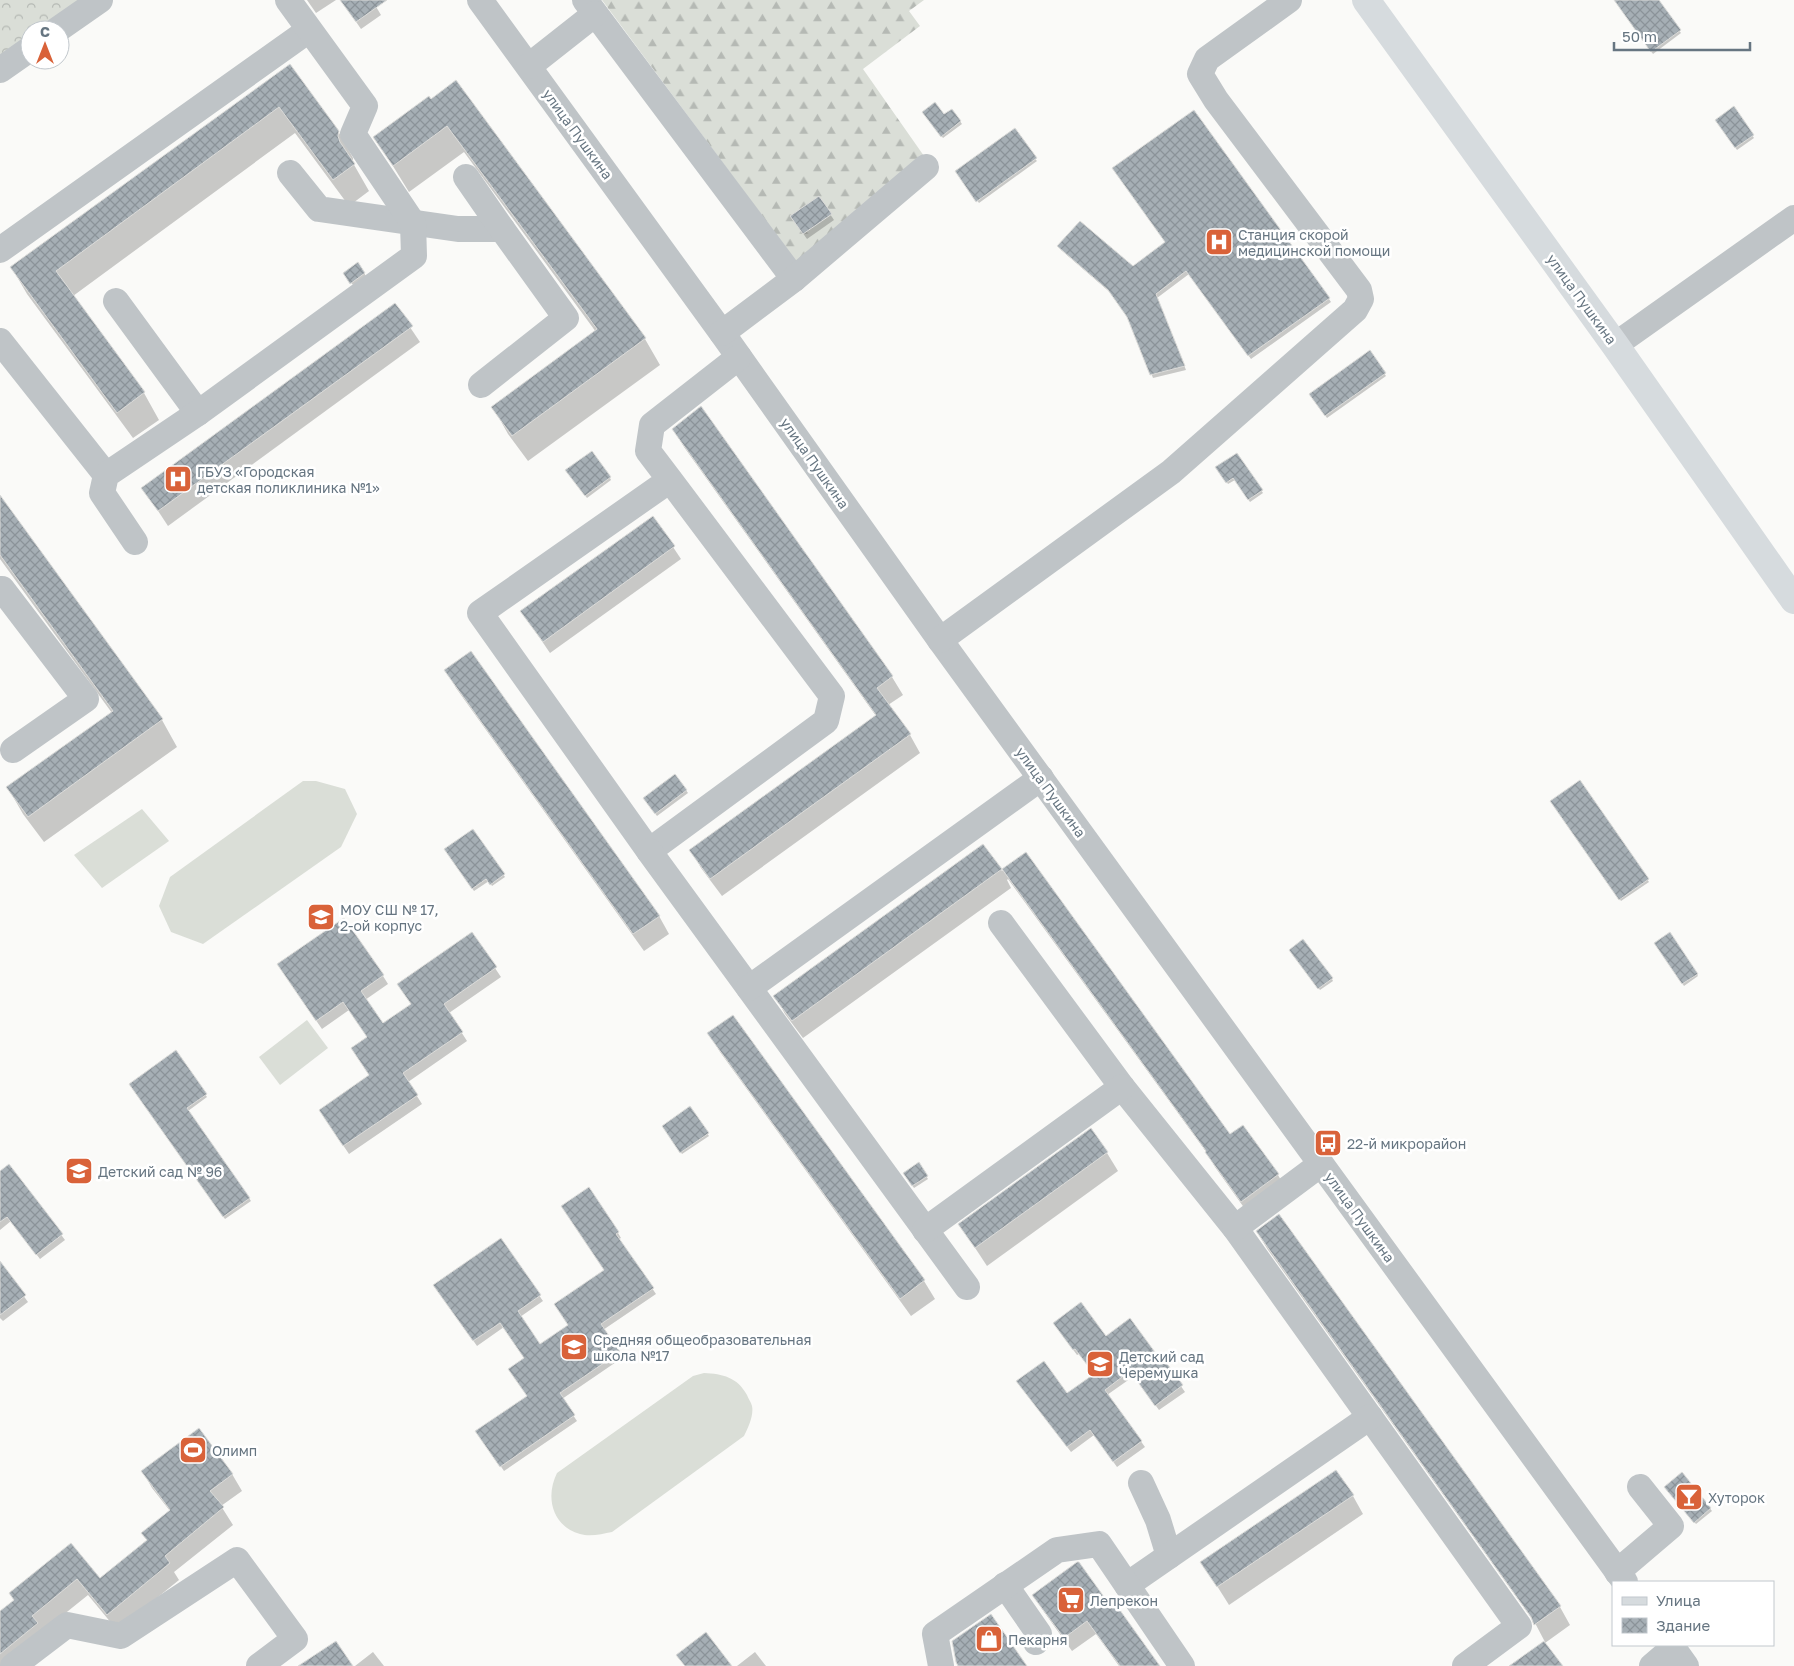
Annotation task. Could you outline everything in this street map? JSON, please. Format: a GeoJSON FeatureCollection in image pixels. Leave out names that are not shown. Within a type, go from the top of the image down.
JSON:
{"type":"FeatureCollection","features":[{"type":"Feature","properties":{"kind":"main road","name":"улица Пушкина"},"geometry":{"type":"LineString","coordinates":[[1376,3],[1794,600]]}},
{"type":"Feature","properties":{"kind":"street"},"geometry":{"type":"LineString","coordinates":[[70,21],[100,0]]}},
{"type":"Feature","properties":{"kind":"street"},"geometry":{"type":"LineString","coordinates":[[135,542],[102,493],[106,475],[198,413],[414,256],[413,223],[353,134],[365,106],[288,0]]}},
{"type":"Feature","properties":{"kind":"street","name":"улица Пушкина"},"geometry":{"type":"LineString","coordinates":[[480,0],[722,333],[940,640],[1621,1577]]}},
{"type":"Feature","properties":{"kind":"street"},"geometry":{"type":"LineString","coordinates":[[940,640],[1171,472],[1355,310],[1361,299],[1359,290],[1216,100],[1200,74],[1207,59],[1289,0]]}},
{"type":"Feature","properties":{"kind":"street"},"geometry":{"type":"LineString","coordinates":[[529,66],[590,7],[794,279]]}},
{"type":"Feature","properties":{"kind":"street"},"geometry":{"type":"LineString","coordinates":[[0,250],[309,30]]}},
{"type":"Feature","properties":{"kind":"street"},"geometry":{"type":"LineString","coordinates":[[0,70],[20,56]]}},
{"type":"Feature","properties":{"kind":"street"},"geometry":{"type":"LineString","coordinates":[[722,333],[794,279],[926,167]]}},
{"type":"Feature","properties":{"kind":"street"},"geometry":{"type":"LineString","coordinates":[[290,173],[319,208],[458,230],[502,230]]}},
{"type":"Feature","properties":{"kind":"street"},"geometry":{"type":"LineString","coordinates":[[466,177],[566,318],[482,385]]}},
{"type":"Feature","properties":{"kind":"street"},"geometry":{"type":"LineString","coordinates":[[1615,344],[1794,218]]}},
{"type":"Feature","properties":{"kind":"street"},"geometry":{"type":"LineString","coordinates":[[116,301],[198,413]]}},
{"type":"Feature","properties":{"kind":"street"},"geometry":{"type":"LineString","coordinates":[[0,341],[106,475]]}},
{"type":"Feature","properties":{"kind":"street"},"geometry":{"type":"LineString","coordinates":[[649,852],[826,721],[832,696],[648,451],[652,425],[739,357]]}},
{"type":"Feature","properties":{"kind":"street"},"geometry":{"type":"LineString","coordinates":[[670,480],[480,613],[649,852],[967,1287]]}},
{"type":"Feature","properties":{"kind":"street"},"geometry":{"type":"LineString","coordinates":[[0,589],[2,589],[86,699],[13,750]]}},
{"type":"Feature","properties":{"kind":"street"},"geometry":{"type":"LineString","coordinates":[[749,988],[1040,778]]}},
{"type":"Feature","properties":{"kind":"street"},"geometry":{"type":"LineString","coordinates":[[1001,923],[1122,1087],[1235,1228],[1518,1626],[1465,1666]]}},
{"type":"Feature","properties":{"kind":"street"},"geometry":{"type":"LineString","coordinates":[[925,1230],[1122,1087]]}},
{"type":"Feature","properties":{"kind":"street"},"geometry":{"type":"LineString","coordinates":[[1235,1228],[1321,1164]]}},
{"type":"Feature","properties":{"kind":"street"},"geometry":{"type":"LineString","coordinates":[[1127,1585],[1370,1417]]}},
{"type":"Feature","properties":{"kind":"street"},"geometry":{"type":"LineString","coordinates":[[1141,1483],[1158,1520],[1169,1556]]}},
{"type":"Feature","properties":{"kind":"street"},"geometry":{"type":"LineString","coordinates":[[1621,1577],[1671,1526],[1640,1486]]}},
{"type":"Feature","properties":{"kind":"street"},"geometry":{"type":"LineString","coordinates":[[941,1666],[935,1634],[1056,1550],[1099,1544],[1182,1666]]}},
{"type":"Feature","properties":{"kind":"street"},"geometry":{"type":"LineString","coordinates":[[13,1666],[66,1625],[121,1636],[237,1560],[295,1639],[259,1666]]}},
{"type":"Feature","properties":{"kind":"street"},"geometry":{"type":"LineString","coordinates":[[1005,1585],[1038,1634],[1036,1642]]}},
{"type":"Feature","properties":{"kind":"street"},"geometry":{"type":"LineString","coordinates":[[1652,1666],[1676,1653]]}},
{"type":"Feature","properties":{"kind":"green space"},"geometry":{"type":"Polygon","coordinates":[[[0,0],[88,0],[59,20],[20,20],[20,48],[0,62],[0,0]]]}},
{"type":"Feature","properties":{"kind":"green space"},"geometry":{"type":"Polygon","coordinates":[[[602,0],[924,0],[909,11],[920,26],[863,69],[924,156],[797,263],[602,0]]]}},
{"type":"Feature","properties":{"kind":"green space"},"geometry":{"type":"Polygon","coordinates":[[[303,781],[316,781],[345,789],[357,814],[341,847],[203,944],[171,932],[159,906],[170,877],[303,781]]]}},
{"type":"Feature","properties":{"kind":"green space"},"geometry":{"type":"Polygon","coordinates":[[[142,809],[169,841],[102,888],[74,855],[142,809]]]}},
{"type":"Feature","properties":{"kind":"green space"},"geometry":{"type":"Polygon","coordinates":[[[307,1020],[328,1048],[280,1085],[259,1057],[307,1020]]]}},
{"type":"Feature","properties":{"kind":"green space"},"geometry":{"type":"Polygon","coordinates":[[[704,1373],[717,1374],[734,1380],[747,1395],[752,1406],[752,1413],[744,1436],[612,1532],[584,1535],[570,1530],[563,1524],[557,1518],[552,1501],[553,1482],[557,1473],[693,1376],[704,1373]]]}},
{"type":"Feature","properties":{"kind":"building"},"geometry":{"type":"Polygon","coordinates":[[[340,0],[387,0],[356,22],[340,0]]]}},
{"type":"Feature","properties":{"kind":"building"},"geometry":{"type":"Polygon","coordinates":[[[1614,0],[1659,0],[1681,30],[1651,52],[1614,0]]]}},
{"type":"Feature","properties":{"kind":"building"},"geometry":{"type":"Polygon","coordinates":[[[290,64],[339,131],[340,142],[355,164],[333,180],[279,107],[56,271],[145,392],[117,413],[10,267],[290,64]]]}},
{"type":"Feature","properties":{"kind":"building"},"geometry":{"type":"Polygon","coordinates":[[[456,80],[646,338],[512,436],[491,407],[597,329],[447,126],[393,166],[373,137],[429,96],[431,99],[456,80]]]}},
{"type":"Feature","properties":{"kind":"building"},"geometry":{"type":"Polygon","coordinates":[[[935,102],[944,114],[952,109],[961,121],[941,137],[922,112],[935,102]]]}},
{"type":"Feature","properties":{"kind":"building"},"geometry":{"type":"Polygon","coordinates":[[[1734,106],[1754,135],[1735,148],[1715,120],[1734,106]]]}},
{"type":"Feature","properties":{"kind":"building"},"geometry":{"type":"Polygon","coordinates":[[[1194,110],[1330,298],[1248,356],[1186,271],[1156,294],[1185,366],[1150,375],[1127,317],[1108,290],[1057,246],[1080,221],[1133,266],[1165,242],[1112,168],[1194,110]]]}},
{"type":"Feature","properties":{"kind":"building"},"geometry":{"type":"Polygon","coordinates":[[[1015,128],[1037,158],[976,202],[955,171],[1015,128]]]}},
{"type":"Feature","properties":{"kind":"building"},"geometry":{"type":"Polygon","coordinates":[[[819,196],[832,214],[803,234],[790,216],[819,196]]]}},
{"type":"Feature","properties":{"kind":"building"},"geometry":{"type":"Polygon","coordinates":[[[358,262],[365,273],[350,284],[343,273],[358,262]]]}},
{"type":"Feature","properties":{"kind":"building"},"geometry":{"type":"Polygon","coordinates":[[[395,303],[413,326],[158,511],[141,488],[395,303]]]}},
{"type":"Feature","properties":{"kind":"building"},"geometry":{"type":"Polygon","coordinates":[[[1370,350],[1386,373],[1325,416],[1309,394],[1370,350]]]}},
{"type":"Feature","properties":{"kind":"building"},"geometry":{"type":"Polygon","coordinates":[[[701,406],[893,676],[877,688],[911,734],[710,879],[689,850],[876,715],[672,429],[701,406]]]}},
{"type":"Feature","properties":{"kind":"building"},"geometry":{"type":"Polygon","coordinates":[[[592,451],[611,477],[585,496],[565,470],[592,451]]]}},
{"type":"Feature","properties":{"kind":"building"},"geometry":{"type":"Polygon","coordinates":[[[1237,453],[1263,490],[1248,500],[1233,478],[1226,483],[1215,467],[1237,453]]]}},
{"type":"Feature","properties":{"kind":"building"},"geometry":{"type":"Polygon","coordinates":[[[0,495],[163,719],[28,817],[6,787],[113,711],[0,555],[0,495]]]}},
{"type":"Feature","properties":{"kind":"building"},"geometry":{"type":"Polygon","coordinates":[[[653,516],[675,546],[543,642],[520,611],[653,516]]]}},
{"type":"Feature","properties":{"kind":"building"},"geometry":{"type":"Polygon","coordinates":[[[471,651],[660,916],[633,934],[444,670],[471,651]]]}},
{"type":"Feature","properties":{"kind":"building"},"geometry":{"type":"Polygon","coordinates":[[[675,774],[687,790],[655,814],[643,798],[675,774]]]}},
{"type":"Feature","properties":{"kind":"building"},"geometry":{"type":"Polygon","coordinates":[[[1580,780],[1649,879],[1619,900],[1550,801],[1580,780]]]}},
{"type":"Feature","properties":{"kind":"building"},"geometry":{"type":"Polygon","coordinates":[[[473,829],[505,874],[490,885],[486,879],[472,889],[444,849],[473,829]]]}},
{"type":"Feature","properties":{"kind":"building"},"geometry":{"type":"Polygon","coordinates":[[[983,844],[1002,869],[792,1021],[773,996],[983,844]]]}},
{"type":"Feature","properties":{"kind":"building"},"geometry":{"type":"Polygon","coordinates":[[[1026,852],[1230,1134],[1243,1125],[1279,1174],[1241,1202],[1002,869],[1026,852]]]}},
{"type":"Feature","properties":{"kind":"building"},"geometry":{"type":"Polygon","coordinates":[[[344,918],[384,975],[361,991],[383,1023],[411,1004],[397,984],[472,932],[497,967],[444,1004],[463,1032],[403,1073],[418,1095],[343,1146],[319,1110],[369,1075],[351,1048],[367,1037],[343,1002],[316,1021],[277,964],[344,918]]]}},
{"type":"Feature","properties":{"kind":"building"},"geometry":{"type":"Polygon","coordinates":[[[1670,932],[1698,974],[1682,984],[1654,943],[1670,932]]]}},
{"type":"Feature","properties":{"kind":"building"},"geometry":{"type":"Polygon","coordinates":[[[1303,939],[1333,978],[1318,989],[1289,950],[1303,939]]]}},
{"type":"Feature","properties":{"kind":"building"},"geometry":{"type":"Polygon","coordinates":[[[733,1015],[925,1280],[900,1299],[707,1033],[733,1015]]]}},
{"type":"Feature","properties":{"kind":"building"},"geometry":{"type":"Polygon","coordinates":[[[176,1050],[207,1094],[187,1108],[250,1198],[223,1217],[129,1084],[176,1050]]]}},
{"type":"Feature","properties":{"kind":"building"},"geometry":{"type":"Polygon","coordinates":[[[690,1106],[709,1133],[680,1153],[662,1126],[690,1106]]]}},
{"type":"Feature","properties":{"kind":"building"},"geometry":{"type":"Polygon","coordinates":[[[1091,1128],[1108,1152],[975,1248],[958,1224],[1091,1128]]]}},
{"type":"Feature","properties":{"kind":"building"},"geometry":{"type":"Polygon","coordinates":[[[919,1162],[928,1176],[912,1186],[903,1173],[919,1162]]]}},
{"type":"Feature","properties":{"kind":"building"},"geometry":{"type":"Polygon","coordinates":[[[9,1164],[63,1234],[36,1255],[7,1217],[0,1222],[0,1171],[9,1164]]]}},
{"type":"Feature","properties":{"kind":"building"},"geometry":{"type":"Polygon","coordinates":[[[589,1187],[619,1232],[616,1234],[654,1288],[601,1324],[620,1352],[560,1393],[575,1415],[500,1467],[475,1431],[527,1396],[508,1369],[524,1358],[500,1323],[473,1341],[433,1285],[501,1238],[541,1295],[518,1311],[540,1344],[568,1325],[554,1304],[604,1270],[561,1206],[589,1187]]]}},
{"type":"Feature","properties":{"kind":"building"},"geometry":{"type":"Polygon","coordinates":[[[1279,1214],[1561,1606],[1534,1625],[1531,1617],[1256,1231],[1279,1214]]]}},
{"type":"Feature","properties":{"kind":"building"},"geometry":{"type":"Polygon","coordinates":[[[0,1261],[26,1295],[0,1315],[0,1261]]]}},
{"type":"Feature","properties":{"kind":"building"},"geometry":{"type":"Polygon","coordinates":[[[1081,1302],[1106,1336],[1130,1318],[1160,1359],[1162,1357],[1183,1385],[1155,1406],[1130,1371],[1105,1390],[1142,1441],[1113,1462],[1090,1430],[1067,1447],[1016,1381],[1044,1361],[1067,1393],[1094,1374],[1053,1323],[1081,1302]]]}},
{"type":"Feature","properties":{"kind":"building"},"geometry":{"type":"Polygon","coordinates":[[[199,1428],[233,1474],[210,1491],[224,1507],[165,1556],[170,1563],[107,1615],[77,1579],[32,1616],[38,1623],[0,1654],[0,1611],[14,1600],[9,1593],[71,1543],[100,1578],[147,1540],[141,1533],[170,1510],[141,1471],[199,1428]]]}},
{"type":"Feature","properties":{"kind":"building"},"geometry":{"type":"Polygon","coordinates":[[[1336,1470],[1354,1495],[1217,1587],[1200,1562],[1336,1470]]]}},
{"type":"Feature","properties":{"kind":"building"},"geometry":{"type":"Polygon","coordinates":[[[1682,1472],[1711,1508],[1694,1523],[1664,1487],[1682,1472]]]}},
{"type":"Feature","properties":{"kind":"building"},"geometry":{"type":"Polygon","coordinates":[[[1079,1562],[1112,1608],[1117,1606],[1160,1666],[1120,1666],[1087,1621],[1064,1638],[1032,1595],[1079,1562]]]}},
{"type":"Feature","properties":{"kind":"building"},"geometry":{"type":"Polygon","coordinates":[[[991,1614],[1027,1666],[958,1666],[952,1641],[991,1614]]]}},
{"type":"Feature","properties":{"kind":"building"},"geometry":{"type":"Polygon","coordinates":[[[706,1632],[732,1666],[685,1666],[676,1655],[706,1632]]]}},
{"type":"Feature","properties":{"kind":"building"},"geometry":{"type":"Polygon","coordinates":[[[336,1641],[353,1666],[298,1666],[336,1641]]]}},
{"type":"Feature","properties":{"kind":"building"},"geometry":{"type":"Polygon","coordinates":[[[1544,1641],[1563,1666],[1509,1666],[1544,1641]]]}},
{"type":"Feature","properties":{"kind":"place","name":"Станция скорой медицинской помощи"},"geometry":{"type":"Point","coordinates":[1219,242]}},
{"type":"Feature","properties":{"kind":"place","name":"ГБУЗ «Городская детская поликлиника №1»"},"geometry":{"type":"Point","coordinates":[178,479]}},
{"type":"Feature","properties":{"kind":"place","name":"МОУ СШ № 17, 2-ой корпус"},"geometry":{"type":"Point","coordinates":[321,917]}},
{"type":"Feature","properties":{"kind":"place","name":"22-й микрорайон"},"geometry":{"type":"Point","coordinates":[1328,1143]}},
{"type":"Feature","properties":{"kind":"place","name":"Детский сад № 96"},"geometry":{"type":"Point","coordinates":[79,1171]}},
{"type":"Feature","properties":{"kind":"place","name":"Средняя общеобразовательная школа №17"},"geometry":{"type":"Point","coordinates":[574,1347]}},
{"type":"Feature","properties":{"kind":"place","name":"Детский сад Черемушка"},"geometry":{"type":"Point","coordinates":[1100,1364]}},
{"type":"Feature","properties":{"kind":"place","name":"Олимп"},"geometry":{"type":"Point","coordinates":[193,1450]}},
{"type":"Feature","properties":{"kind":"place","name":"Хуторок"},"geometry":{"type":"Point","coordinates":[1689,1497]}},
{"type":"Feature","properties":{"kind":"place","name":"Лепрекон"},"geometry":{"type":"Point","coordinates":[1071,1600]}},
{"type":"Feature","properties":{"kind":"place","name":"Пекарня"},"geometry":{"type":"Point","coordinates":[989,1639]}}]}
